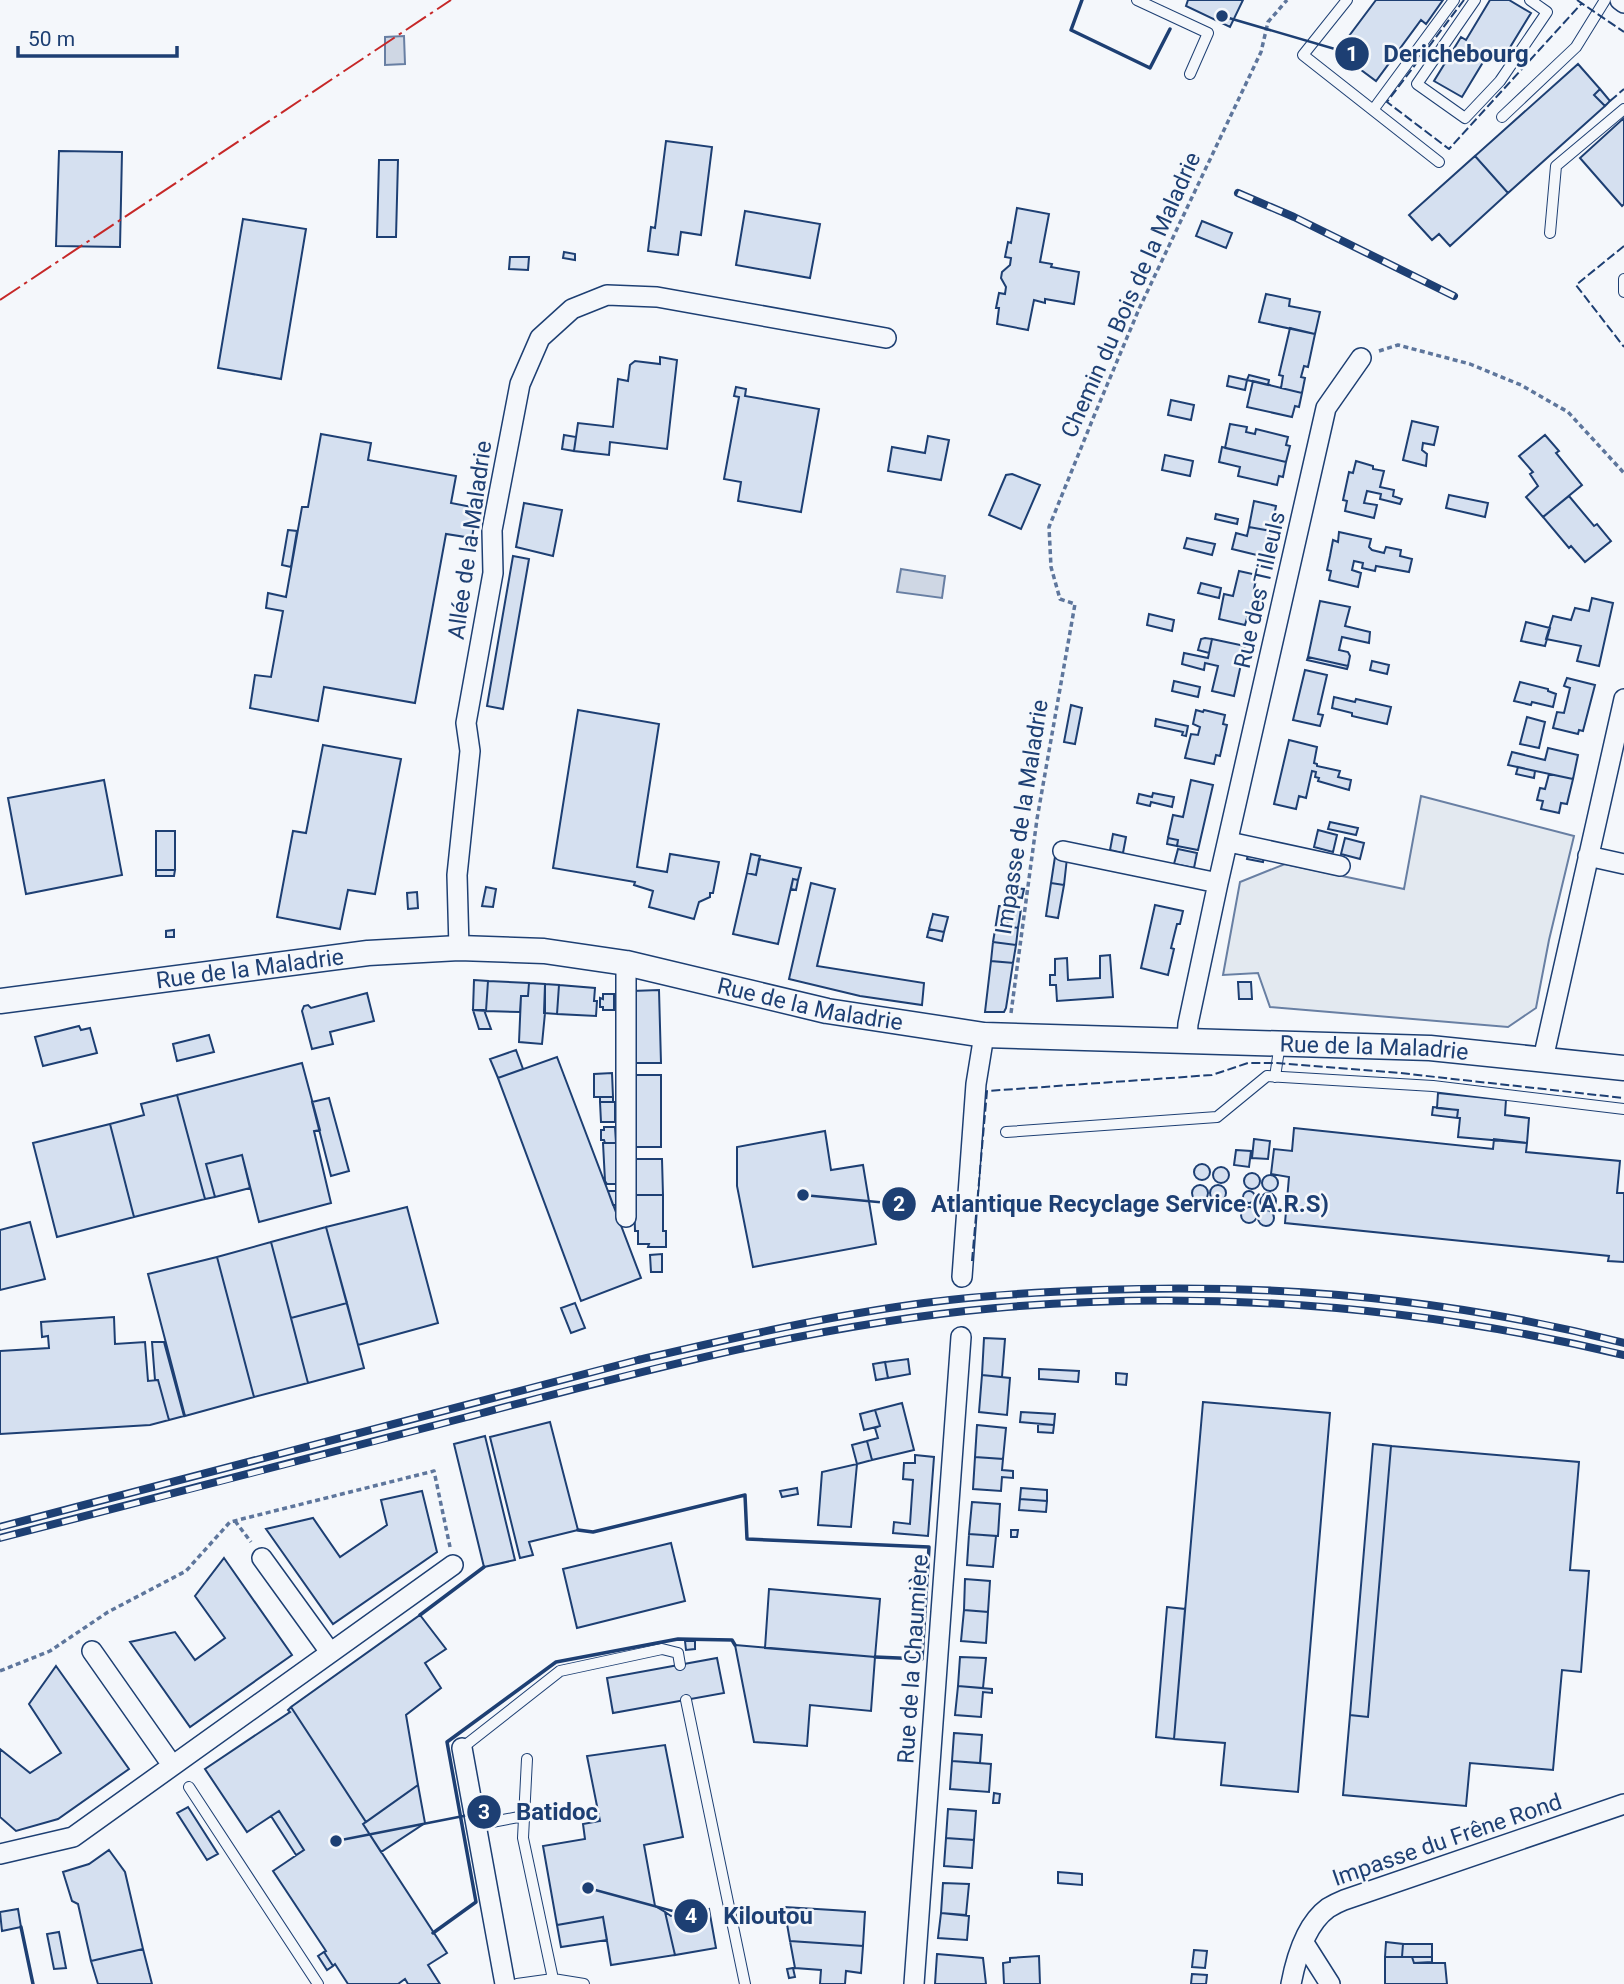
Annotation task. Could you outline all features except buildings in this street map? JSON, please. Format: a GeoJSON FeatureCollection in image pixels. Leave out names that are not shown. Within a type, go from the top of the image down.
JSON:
{"type":"FeatureCollection","features":[{"type":"Feature","properties":{"kind":"street","name":"Allée de la Maladrie"},"geometry":{"type":"LineString","coordinates":[[458,948],[457,875],[470,751],[466,723],[493,573],[492,530],[520,384],[540,338],[572,309],[607,295],[657,297],[886,338]]}},
{"type":"Feature","properties":{"kind":"street","name":"Rue des Tilleuls"},"geometry":{"type":"LineString","coordinates":[[1186,1039],[1218,883],[1326,408],[1361,358]]}},
{"type":"Feature","properties":{"kind":"street"},"geometry":{"type":"LineString","coordinates":[[1543,1059],[1624,699]]}},
{"type":"Feature","properties":{"kind":"street"},"geometry":{"type":"LineString","coordinates":[[1229,842],[1340,866]]}},
{"type":"Feature","properties":{"kind":"street"},"geometry":{"type":"LineString","coordinates":[[1063,851],[1218,883]]}},
{"type":"Feature","properties":{"kind":"street"},"geometry":{"type":"LineString","coordinates":[[1588,856],[1624,864]]}},
{"type":"Feature","properties":{"kind":"street","name":"Rue de la Maladrie"},"geometry":{"type":"LineString","coordinates":[[0,1001],[368,953],[458,948],[544,951],[626,963],[827,1011],[996,1035],[1430,1048],[1624,1068]]}},
{"type":"Feature","properties":{"kind":"street"},"geometry":{"type":"LineString","coordinates":[[626,963],[626,1217]]}},
{"type":"Feature","properties":{"kind":"street"},"geometry":{"type":"LineString","coordinates":[[962,1278],[976,1084],[996,1035]]}},
{"type":"Feature","properties":{"kind":"street","name":"Rue de la Chaumière"},"geometry":{"type":"LineString","coordinates":[[914,1984],[961,1337]]}},
{"type":"Feature","properties":{"kind":"street"},"geometry":{"type":"LineString","coordinates":[[262,1558],[330,1652]]}},
{"type":"Feature","properties":{"kind":"street"},"geometry":{"type":"LineString","coordinates":[[0,1854],[73,1838],[453,1565]]}},
{"type":"Feature","properties":{"kind":"street"},"geometry":{"type":"LineString","coordinates":[[92,1651],[172,1765]]}},
{"type":"Feature","properties":{"kind":"street"},"geometry":{"type":"LineString","coordinates":[[462,1748],[505,1984]]}},
{"type":"Feature","properties":{"kind":"street","name":"Impasse du Frêne Rond"},"geometry":{"type":"LineString","coordinates":[[1291,1984],[1295,1963],[1310,1928],[1329,1907],[1624,1804]]}},
{"type":"Feature","properties":{"kind":"street"},"geometry":{"type":"LineString","coordinates":[[1304,1943],[1330,1984]]}},
{"type":"Feature","properties":{"kind":"lane"},"geometry":{"type":"LineString","coordinates":[[1137,0],[1208,33],[1190,74]]}},
{"type":"Feature","properties":{"kind":"lane"},"geometry":{"type":"LineString","coordinates":[[1347,0],[1303,55],[1439,162]]}},
{"type":"Feature","properties":{"kind":"lane"},"geometry":{"type":"LineString","coordinates":[[1373,110],[1454,0]]}},
{"type":"Feature","properties":{"kind":"lane"},"geometry":{"type":"LineString","coordinates":[[1475,0],[1417,84],[1465,118],[1500,81],[1547,12],[1530,0]]}},
{"type":"Feature","properties":{"kind":"lane"},"geometry":{"type":"LineString","coordinates":[[1502,117],[1576,47],[1605,0]]}},
{"type":"Feature","properties":{"kind":"lane"},"geometry":{"type":"LineString","coordinates":[[1550,233],[1556,166],[1624,109]]}},
{"type":"Feature","properties":{"kind":"lane"},"geometry":{"type":"LineString","coordinates":[[1624,279],[1624,292]]}},
{"type":"Feature","properties":{"kind":"lane"},"geometry":{"type":"LineString","coordinates":[[1275,1077],[1280,1042]]}},
{"type":"Feature","properties":{"kind":"lane"},"geometry":{"type":"LineString","coordinates":[[1006,1132],[1217,1117],[1267,1076],[1433,1086],[1624,1109]]}},
{"type":"Feature","properties":{"kind":"lane"},"geometry":{"type":"LineString","coordinates":[[462,1748],[560,1671],[662,1649],[678,1653],[680,1665]]}},
{"type":"Feature","properties":{"kind":"lane"},"geometry":{"type":"LineString","coordinates":[[686,1700],[745,1984]]}},
{"type":"Feature","properties":{"kind":"lane"},"geometry":{"type":"LineString","coordinates":[[527,1759],[523,1838],[553,1979]]}},
{"type":"Feature","properties":{"kind":"lane"},"geometry":{"type":"LineString","coordinates":[[190,1787],[318,1984]]}},
{"type":"Feature","properties":{"kind":"lane"},"geometry":{"type":"LineString","coordinates":[[476,1825],[524,1816]]}},
{"type":"Feature","properties":{"kind":"lane"},"geometry":{"type":"LineString","coordinates":[[517,1984],[553,1979],[584,1984]]}},
{"type":"Feature","properties":{"kind":"path","name":"Chemin du Bois de la Maladrie"},"geometry":{"type":"LineString","coordinates":[[1075,604],[1060,599],[1051,567],[1049,527],[1139,309],[1261,52],[1268,22],[1287,0]]}},
{"type":"Feature","properties":{"kind":"path"},"geometry":{"type":"LineString","coordinates":[[1361,358],[1398,345],[1470,364],[1521,385],[1569,412],[1624,473]]}},
{"type":"Feature","properties":{"kind":"path","name":"Impasse de la Maladrie"},"geometry":{"type":"LineString","coordinates":[[996,1035],[1075,604]]}},
{"type":"Feature","properties":{"kind":"path"},"geometry":{"type":"LineString","coordinates":[[235,1521],[262,1558]]}},
{"type":"Feature","properties":{"kind":"shaded area"},"geometry":{"type":"Polygon","coordinates":[[[404,36],[405,64],[385,65],[385,37],[404,36]]]}},
{"type":"Feature","properties":{"kind":"shaded area"},"geometry":{"type":"Polygon","coordinates":[[[901,569],[945,576],[942,598],[897,592],[901,569]]]}},
{"type":"Feature","properties":{"kind":"shaded area"},"geometry":{"type":"Polygon","coordinates":[[[1421,796],[1574,836],[1536,1008],[1508,1027],[1270,1007],[1258,973],[1223,975],[1240,882],[1285,864],[1404,889],[1421,796]]]}},
{"type":"Feature","properties":{"kind":"railway"},"geometry":{"type":"LineString","coordinates":[[1238,193],[1294,217],[1454,296]]}},
{"type":"Feature","properties":{"kind":"railway"},"geometry":{"type":"LineString","coordinates":[[0,1527],[638,1360],[816,1321],[946,1300],[1033,1293],[1164,1288],[1297,1292],[1363,1297],[1494,1315],[1624,1343]]}},
{"type":"Feature","properties":{"kind":"railway"},"geometry":{"type":"LineString","coordinates":[[0,1538],[730,1351],[929,1315],[996,1308],[1155,1300],[1312,1306],[1468,1324],[1624,1355]]}},
{"type":"Feature","properties":{"kind":"fence"},"geometry":{"type":"LineString","coordinates":[[1464,0],[1387,102],[1449,149],[1582,3]]}},
{"type":"Feature","properties":{"kind":"fence"},"geometry":{"type":"LineString","coordinates":[[1577,0],[1624,32]]}},
{"type":"Feature","properties":{"kind":"fence"},"geometry":{"type":"LineString","coordinates":[[1610,101],[1624,89]]}},
{"type":"Feature","properties":{"kind":"fence"},"geometry":{"type":"LineString","coordinates":[[1624,246],[1576,285],[1624,347]]}},
{"type":"Feature","properties":{"kind":"fence"},"geometry":{"type":"LineString","coordinates":[[972,1261],[987,1091],[1212,1075],[1248,1063],[1277,1063],[1400,1073],[1624,1098]]}},
{"type":"Feature","properties":{"kind":"wall"},"geometry":{"type":"LineString","coordinates":[[1082,0],[1071,30],[1150,68],[1170,29]]}},
{"type":"Feature","properties":{"kind":"wall"},"geometry":{"type":"LineString","coordinates":[[578,1530],[593,1532],[745,1495],[747,1539],[929,1547],[922,1659],[875,1657]]}},
{"type":"Feature","properties":{"kind":"wall"},"geometry":{"type":"LineString","coordinates":[[420,1615],[484,1567]]}},
{"type":"Feature","properties":{"kind":"wall"},"geometry":{"type":"LineString","coordinates":[[433,1933],[476,1902],[447,1742],[556,1662],[678,1639],[732,1640],[735,1645]]}},
{"type":"Feature","properties":{"kind":"wall"},"geometry":{"type":"LineString","coordinates":[[21,1927],[33,1984]]}},
{"type":"Feature","properties":{"kind":"power"},"geometry":{"type":"LineString","coordinates":[[0,300],[451,0]]}},
{"type":"Feature","properties":{"kind":"place","name":"Derichebourg"},"geometry":{"type":"Point","coordinates":[1222,16]}},
{"type":"Feature","properties":{"kind":"place","name":"Atlantique Recyclage Service (A.R.S)"},"geometry":{"type":"Point","coordinates":[803,1195]}},
{"type":"Feature","properties":{"kind":"place","name":"Batidoc"},"geometry":{"type":"Point","coordinates":[336,1841]}},
{"type":"Feature","properties":{"kind":"place","name":"Kiloutou"},"geometry":{"type":"Point","coordinates":[588,1888]}}]}
